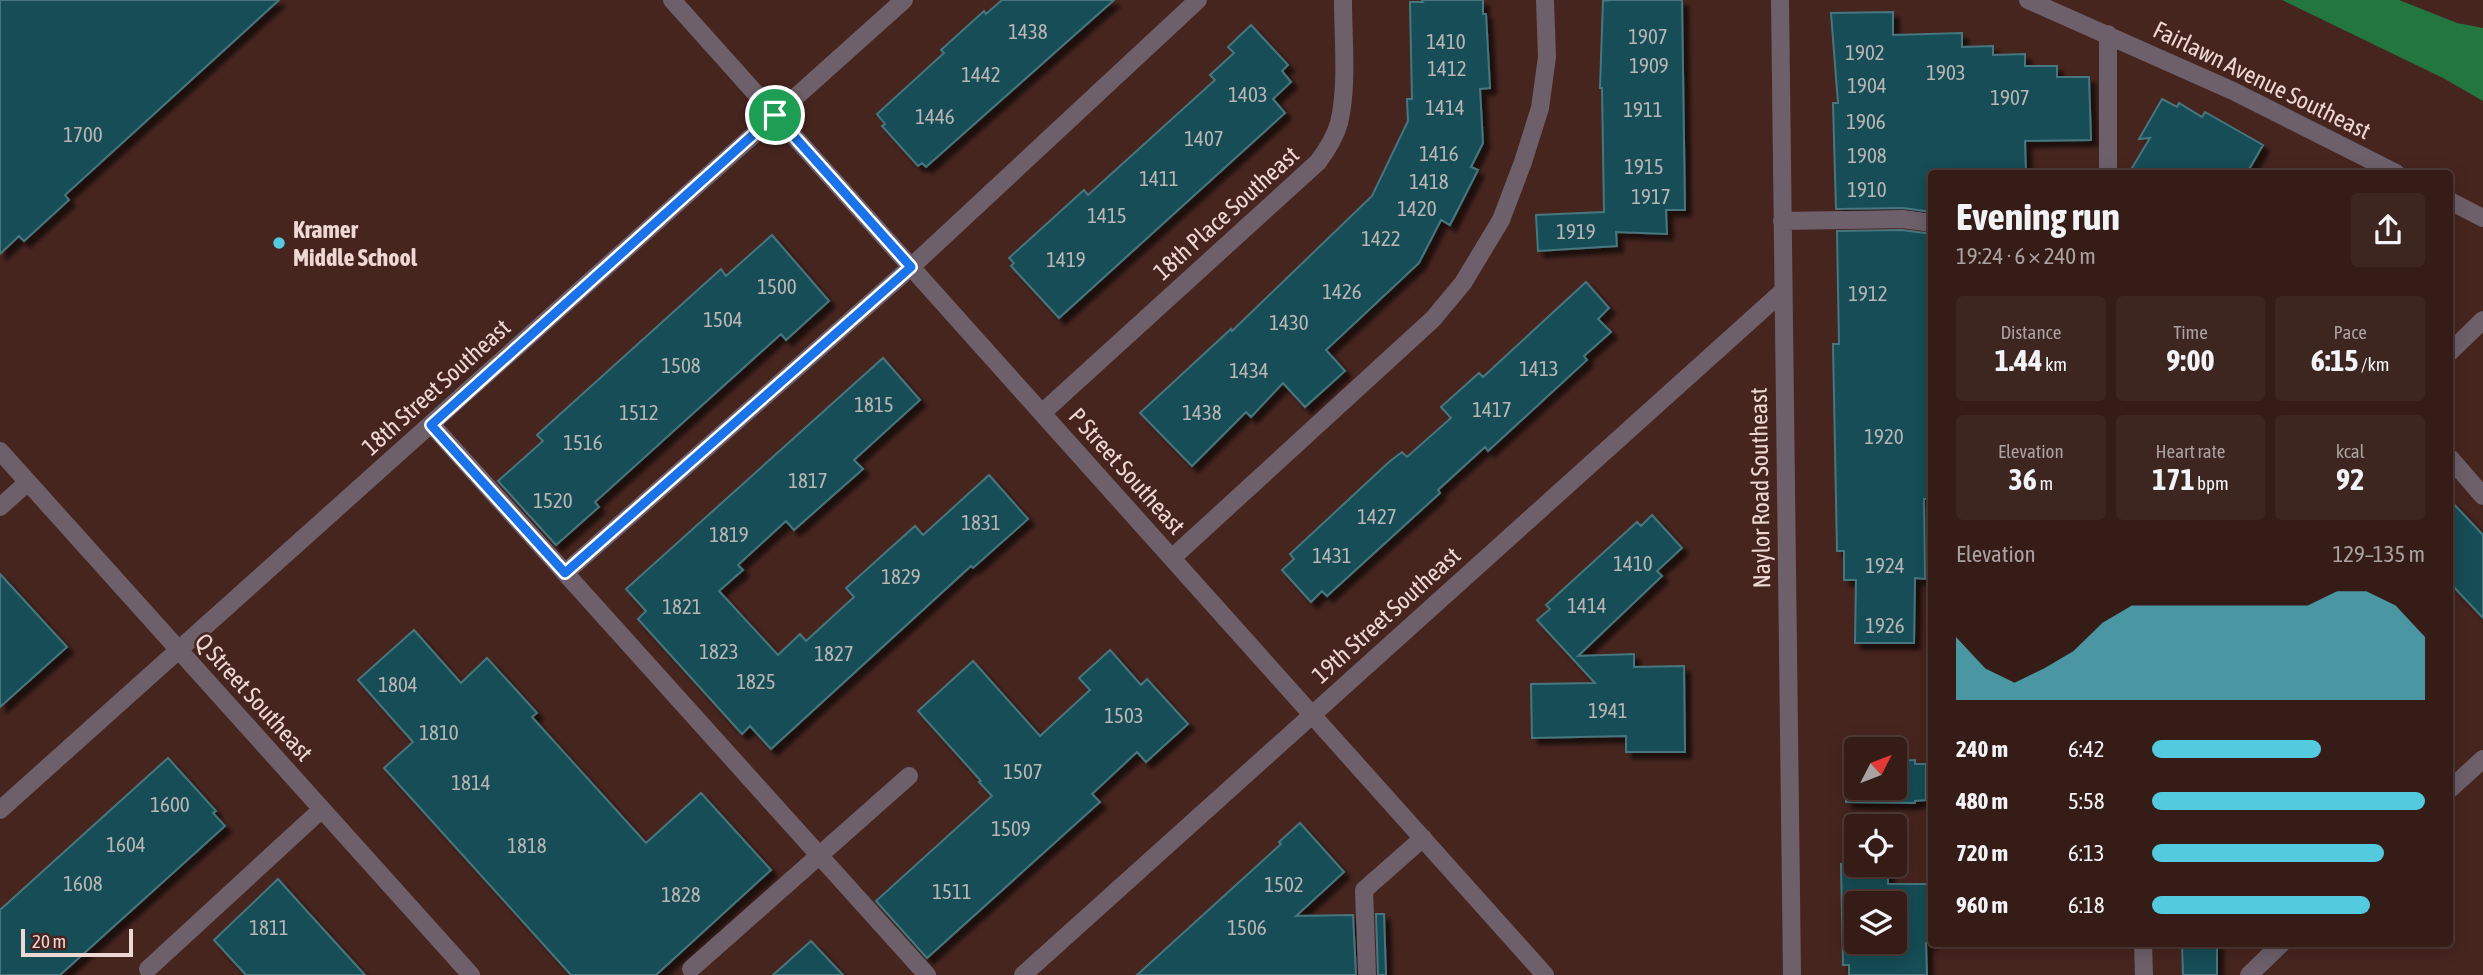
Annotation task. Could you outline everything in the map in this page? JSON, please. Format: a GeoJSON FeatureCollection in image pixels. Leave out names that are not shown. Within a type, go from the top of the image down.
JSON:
{"type":"FeatureCollection","features":[{"type":"Feature","properties":{"kind":"street","name":"P Street Southeast"},"geometry":{"type":"LineString","coordinates":[[672,0],[1545,975]]}},
{"type":"Feature","properties":{"kind":"street","name":"18th Street Southeast"},"geometry":{"type":"LineString","coordinates":[[0,810],[904,0]]}},
{"type":"Feature","properties":{"kind":"street"},"geometry":{"type":"LineString","coordinates":[[565,573],[911,267],[1198,0]]}},
{"type":"Feature","properties":{"kind":"street","name":"18th Place Southeast"},"geometry":{"type":"LineString","coordinates":[[1042,413],[1318,162],[1338,125],[1342,104],[1343,0]]}},
{"type":"Feature","properties":{"kind":"street"},"geometry":{"type":"LineString","coordinates":[[1172,558],[1433,319],[1463,283],[1502,220],[1540,108],[1547,57],[1545,0]]}},
{"type":"Feature","properties":{"kind":"street","name":"Naylor Road Southeast"},"geometry":{"type":"LineString","coordinates":[[1780,0],[1792,975]]}},
{"type":"Feature","properties":{"kind":"street","name":"Fairlawn Avenue Southeast"},"geometry":{"type":"LineString","coordinates":[[2028,0],[2244,96],[2390,170]]}},
{"type":"Feature","properties":{"kind":"street"},"geometry":{"type":"LineString","coordinates":[[2108,34],[2108,170]]}},
{"type":"Feature","properties":{"kind":"street"},"geometry":{"type":"LineString","coordinates":[[2453,203],[2483,218]]}},
{"type":"Feature","properties":{"kind":"street"},"geometry":{"type":"LineString","coordinates":[[1782,221],[1903,219],[1928,222]]}},
{"type":"Feature","properties":{"kind":"street","name":"19th Street Southeast"},"geometry":{"type":"LineString","coordinates":[[1023,975],[1782,292]]}},
{"type":"Feature","properties":{"kind":"street"},"geometry":{"type":"LineString","coordinates":[[2453,349],[2483,320]]}},
{"type":"Feature","properties":{"kind":"street"},"geometry":{"type":"LineString","coordinates":[[431,425],[927,975]]}},
{"type":"Feature","properties":{"kind":"street","name":"Q Street Southeast"},"geometry":{"type":"LineString","coordinates":[[0,451],[471,975]]}},
{"type":"Feature","properties":{"kind":"street"},"geometry":{"type":"LineString","coordinates":[[2453,461],[2483,496]]}},
{"type":"Feature","properties":{"kind":"street"},"geometry":{"type":"LineString","coordinates":[[0,507],[28,482]]}},
{"type":"Feature","properties":{"kind":"street"},"geometry":{"type":"LineString","coordinates":[[2453,786],[2483,759]]}},
{"type":"Feature","properties":{"kind":"street"},"geometry":{"type":"LineString","coordinates":[[691,969],[909,776]]}},
{"type":"Feature","properties":{"kind":"street"},"geometry":{"type":"LineString","coordinates":[[147,973],[322,809]]}},
{"type":"Feature","properties":{"kind":"street"},"geometry":{"type":"LineString","coordinates":[[1367,975],[1364,890],[1423,838]]}},
{"type":"Feature","properties":{"kind":"street"},"geometry":{"type":"LineString","coordinates":[[2143,947],[2144,975]]}},
{"type":"Feature","properties":{"kind":"street"},"geometry":{"type":"LineString","coordinates":[[2249,975],[2278,947]]}},
{"type":"Feature","properties":{"kind":"green space"},"geometry":{"type":"Polygon","coordinates":[[[2282,0],[2399,0],[2457,23],[2483,28],[2483,101],[2443,78],[2282,0]]]}},
{"type":"Feature","properties":{"kind":"building"},"geometry":{"type":"Polygon","coordinates":[[[0,0],[279,0],[65,195],[69,200],[24,241],[19,236],[0,254],[0,0]]]}},
{"type":"Feature","properties":{"kind":"building"},"geometry":{"type":"Polygon","coordinates":[[[1002,0],[1114,0],[926,167],[922,163],[918,166],[882,126],[885,124],[877,114],[944,53],[941,50],[984,11],[986,14],[1002,0]]]}},
{"type":"Feature","properties":{"kind":"building"},"geometry":{"type":"Polygon","coordinates":[[[1422,0],[1483,0],[1490,88],[1480,89],[1483,143],[1471,167],[1478,170],[1450,225],[1441,220],[1419,263],[1326,350],[1345,371],[1305,407],[1283,383],[1251,417],[1246,412],[1192,466],[1140,413],[1231,329],[1232,331],[1372,196],[1408,121],[1407,99],[1412,99],[1410,2],[1423,2],[1422,0]]]}},
{"type":"Feature","properties":{"kind":"building"},"geometry":{"type":"Polygon","coordinates":[[[1682,0],[1685,210],[1666,210],[1667,234],[1616,232],[1617,246],[1538,251],[1536,215],[1604,212],[1600,88],[1603,1],[1682,0]]]}},
{"type":"Feature","properties":{"kind":"building"},"geometry":{"type":"Polygon","coordinates":[[[1893,12],[1893,35],[1962,33],[1962,47],[1993,46],[1993,55],[2025,54],[2025,66],[2057,66],[2057,77],[2089,77],[2091,140],[2025,141],[2026,170],[1928,170],[1928,211],[1903,208],[1836,209],[1833,103],[1838,103],[1831,13],[1893,12]]]}},
{"type":"Feature","properties":{"kind":"building"},"geometry":{"type":"Polygon","coordinates":[[[1251,25],[1288,65],[1282,71],[1291,82],[1273,99],[1285,113],[1059,318],[1011,266],[1014,263],[1009,258],[1084,190],[1088,195],[1215,80],[1210,75],[1234,53],[1228,47],[1251,25]]]}},
{"type":"Feature","properties":{"kind":"building"},"geometry":{"type":"Polygon","coordinates":[[[2162,99],[2177,107],[2179,103],[2202,117],[2205,112],[2263,145],[2249,170],[2131,170],[2150,138],[2139,139],[2162,99]]]}},
{"type":"Feature","properties":{"kind":"building"},"geometry":{"type":"Polygon","coordinates":[[[1902,230],[1928,233],[1928,499],[1924,499],[1925,579],[1915,578],[1914,643],[1855,643],[1856,580],[1844,580],[1844,551],[1837,551],[1833,344],[1839,344],[1837,231],[1902,230]]]}},
{"type":"Feature","properties":{"kind":"building"},"geometry":{"type":"Polygon","coordinates":[[[772,235],[829,301],[786,340],[781,334],[595,502],[599,507],[556,545],[498,481],[543,441],[537,435],[721,269],[726,276],[772,235]]]}},
{"type":"Feature","properties":{"kind":"building"},"geometry":{"type":"Polygon","coordinates":[[[1586,282],[1609,308],[1598,319],[1611,332],[1584,356],[1587,360],[1488,451],[1485,447],[1438,490],[1440,493],[1327,596],[1322,591],[1311,602],[1282,570],[1294,559],[1290,554],[1389,462],[1402,452],[1407,457],[1451,418],[1441,407],[1479,373],[1483,377],[1586,282]]]}},
{"type":"Feature","properties":{"kind":"building"},"geometry":{"type":"Polygon","coordinates":[[[883,358],[920,400],[854,460],[863,469],[794,530],[786,521],[738,565],[743,570],[719,591],[778,655],[800,634],[806,641],[854,597],[846,588],[915,526],[923,535],[989,475],[1028,519],[973,568],[971,566],[771,749],[750,726],[742,734],[638,619],[646,611],[626,589],[883,358]]]}},
{"type":"Feature","properties":{"kind":"building"},"geometry":{"type":"Polygon","coordinates":[[[2453,503],[2483,535],[2483,618],[2453,586],[2453,503]]]}},
{"type":"Feature","properties":{"kind":"building"},"geometry":{"type":"Polygon","coordinates":[[[1652,515],[1682,548],[1657,571],[1662,576],[1578,656],[1634,654],[1634,667],[1684,666],[1685,752],[1626,752],[1626,736],[1532,738],[1531,684],[1595,683],[1537,620],[1550,609],[1546,605],[1637,522],[1641,526],[1652,515]]]}},
{"type":"Feature","properties":{"kind":"building"},"geometry":{"type":"Polygon","coordinates":[[[0,574],[67,647],[0,707],[0,574]]]}},
{"type":"Feature","properties":{"kind":"building"},"geometry":{"type":"Polygon","coordinates":[[[414,630],[461,683],[487,658],[537,713],[532,717],[646,843],[701,793],[771,870],[656,975],[571,975],[384,768],[413,742],[358,680],[414,630]]]}},
{"type":"Feature","properties":{"kind":"building"},"geometry":{"type":"Polygon","coordinates":[[[1110,650],[1141,685],[1147,679],[1188,724],[1146,762],[1137,752],[1092,794],[1100,802],[927,958],[876,901],[992,796],[918,711],[973,661],[1040,736],[1090,690],[1079,678],[1110,650]]]}},
{"type":"Feature","properties":{"kind":"building"},"geometry":{"type":"Polygon","coordinates":[[[168,758],[216,811],[213,813],[225,826],[60,975],[0,975],[0,910],[168,758]]]}},
{"type":"Feature","properties":{"kind":"building"},"geometry":{"type":"Polygon","coordinates":[[[1908,760],[1915,760],[1915,764],[1926,764],[1926,800],[1915,803],[1846,802],[1908,800],[1908,760]]]}},
{"type":"Feature","properties":{"kind":"building"},"geometry":{"type":"Polygon","coordinates":[[[1300,823],[1344,872],[1296,916],[1353,915],[1356,975],[1137,975],[1281,844],[1279,842],[1300,823]]]}},
{"type":"Feature","properties":{"kind":"building"},"geometry":{"type":"Polygon","coordinates":[[[1841,864],[1844,864],[1844,877],[1888,877],[1888,884],[1928,884],[1927,975],[1849,975],[1849,965],[1843,965],[1841,864]]]}},
{"type":"Feature","properties":{"kind":"building"},"geometry":{"type":"Polygon","coordinates":[[[278,879],[365,975],[246,975],[214,940],[278,879]]]}},
{"type":"Feature","properties":{"kind":"building"},"geometry":{"type":"Polygon","coordinates":[[[1376,914],[1384,914],[1386,975],[1378,975],[1376,914]]]}},
{"type":"Feature","properties":{"kind":"building"},"geometry":{"type":"Polygon","coordinates":[[[811,941],[843,975],[773,975],[811,941]]]}},
{"type":"Feature","properties":{"kind":"building"},"geometry":{"type":"Polygon","coordinates":[[[2182,947],[2217,947],[2217,975],[2183,975],[2182,947]]]}},
{"type":"Feature","properties":{"kind":"place","name":"Kramer Middle School"},"geometry":{"type":"Point","coordinates":[279,243]}},
{"type":"Feature","properties":{"kind":"route"},"geometry":{"type":"LineString","coordinates":[[775,115],[911,267],[565,573],[431,425],[775,115]]}}]}
